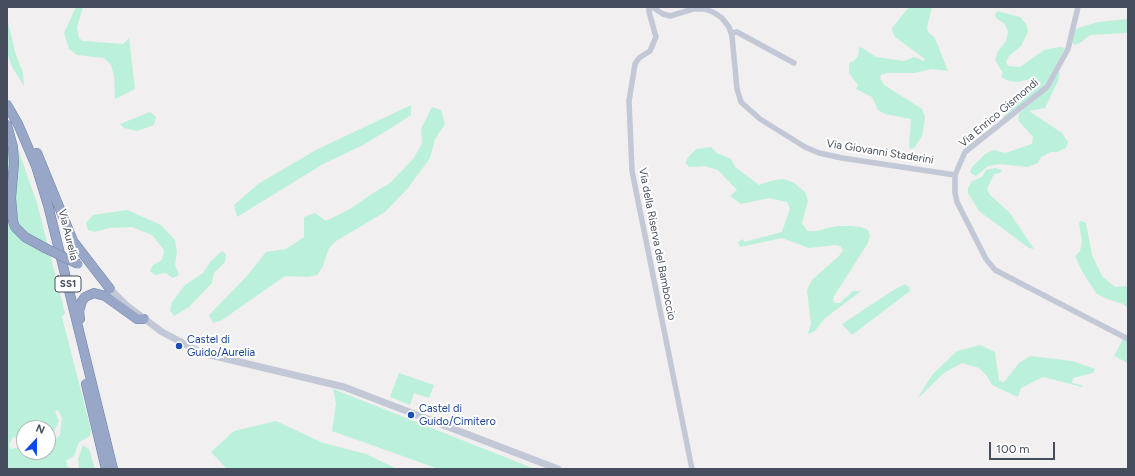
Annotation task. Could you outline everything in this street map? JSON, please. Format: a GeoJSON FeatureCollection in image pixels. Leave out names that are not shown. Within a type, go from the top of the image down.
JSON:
{"type":"FeatureCollection","features":[{"type":"Feature","properties":{"kind":"highway"},"geometry":{"type":"LineString","coordinates":[[7,100],[43,166],[73,241],[110,289]]}},
{"type":"Feature","properties":{"kind":"highway","name":"Via Aurelia"},"geometry":{"type":"LineString","coordinates":[[7,105],[28,145],[38,173],[113,469]]}},
{"type":"Feature","properties":{"kind":"highway","name":"Via Aurelia"},"geometry":{"type":"LineString","coordinates":[[7,117],[22,147],[43,207],[106,469]]}},
{"type":"Feature","properties":{"kind":"highway"},"geometry":{"type":"LineString","coordinates":[[7,125],[13,147],[14,163],[11,198],[15,227],[25,237],[78,264],[94,274],[110,289]]}},
{"type":"Feature","properties":{"kind":"highway"},"geometry":{"type":"LineString","coordinates":[[101,420],[102,413],[79,316],[80,305],[89,294],[99,293],[137,319],[144,319]]}},
{"type":"Feature","properties":{"kind":"street"},"geometry":{"type":"LineString","coordinates":[[651,7],[670,16],[695,9],[709,10],[724,21],[731,33],[737,32],[794,63]]}},
{"type":"Feature","properties":{"kind":"street","name":"Via della Riserva del Bamboccio"},"geometry":{"type":"LineString","coordinates":[[651,7],[650,16],[656,33],[655,39],[650,51],[639,58],[635,64],[629,101],[632,171],[692,469]]}},
{"type":"Feature","properties":{"kind":"street","name":"Via Enrico Gismondi"},"geometry":{"type":"LineString","coordinates":[[1078,7],[1068,49],[1047,87],[965,152],[955,175],[954,189],[957,202],[986,259],[993,269],[1128,339]]}},
{"type":"Feature","properties":{"kind":"street","name":"Via Giovanni Staderini"},"geometry":{"type":"LineString","coordinates":[[731,33],[739,98],[748,110],[766,123],[803,146],[821,153],[955,175]]}},
{"type":"Feature","properties":{"kind":"street"},"geometry":{"type":"LineString","coordinates":[[110,289],[144,319],[162,332],[202,352],[339,385],[558,469]]}},
{"type":"Feature","properties":{"kind":"green space"},"geometry":{"type":"Polygon","coordinates":[[[76,7],[83,7],[77,27],[79,38],[83,41],[123,44],[129,38],[135,89],[115,99],[114,76],[111,65],[104,58],[77,55],[69,49],[64,33],[76,7]]]}},
{"type":"Feature","properties":{"kind":"green space"},"geometry":{"type":"Polygon","coordinates":[[[909,7],[932,7],[927,27],[928,32],[935,38],[948,71],[932,69],[914,73],[887,73],[881,75],[880,78],[884,85],[922,109],[925,117],[922,136],[915,147],[911,149],[909,147],[911,119],[885,114],[878,110],[872,97],[856,89],[858,85],[849,73],[850,62],[854,61],[858,56],[859,48],[861,47],[876,57],[904,61],[914,57],[924,61],[925,59],[895,37],[893,33],[892,28],[909,7]]]}},
{"type":"Feature","properties":{"kind":"green space"},"geometry":{"type":"Polygon","coordinates":[[[997,11],[1020,17],[1026,24],[1028,32],[1021,46],[1009,56],[1006,62],[1008,66],[1020,67],[1044,50],[1059,47],[1065,48],[1043,89],[1004,119],[1003,117],[1031,89],[1033,83],[1030,79],[1018,82],[1009,81],[1001,77],[1003,73],[995,60],[998,51],[1006,41],[1008,32],[1005,24],[996,18],[995,15],[997,11]]]}},
{"type":"Feature","properties":{"kind":"green space"},"geometry":{"type":"Polygon","coordinates":[[[7,17],[15,52],[23,73],[24,86],[12,67],[8,55],[7,17]]]}},
{"type":"Feature","properties":{"kind":"green space"},"geometry":{"type":"Polygon","coordinates":[[[1128,19],[1128,33],[1090,35],[1080,43],[1074,45],[1071,41],[1074,31],[1078,28],[1098,22],[1128,19]]]}},
{"type":"Feature","properties":{"kind":"green space"},"geometry":{"type":"Polygon","coordinates":[[[1057,71],[1060,73],[1058,81],[1045,108],[1029,111],[1062,133],[1068,142],[1066,148],[1057,152],[1051,152],[1041,157],[1038,163],[1027,167],[1000,164],[988,166],[976,176],[972,174],[970,172],[972,167],[986,153],[994,150],[1005,153],[1032,144],[1033,137],[1018,120],[1019,114],[1050,86],[1057,71]]]}},
{"type":"Feature","properties":{"kind":"green space"},"geometry":{"type":"Polygon","coordinates":[[[411,105],[411,115],[391,128],[363,145],[323,164],[237,217],[234,205],[258,184],[316,150],[411,105]]]}},
{"type":"Feature","properties":{"kind":"green space"},"geometry":{"type":"Polygon","coordinates":[[[432,107],[441,110],[445,124],[435,139],[430,158],[408,188],[385,212],[336,241],[329,248],[323,266],[317,275],[308,277],[285,276],[222,320],[213,323],[209,315],[246,277],[266,252],[286,249],[304,237],[304,217],[315,213],[326,221],[350,209],[390,183],[413,159],[422,144],[421,129],[432,107]]]}},
{"type":"Feature","properties":{"kind":"green space"},"geometry":{"type":"Polygon","coordinates":[[[150,112],[156,117],[154,125],[137,131],[124,128],[120,124],[150,112]]]}},
{"type":"Feature","properties":{"kind":"green space"},"geometry":{"type":"Polygon","coordinates":[[[7,134],[17,146],[37,203],[65,313],[62,317],[91,430],[90,436],[79,442],[74,456],[66,461],[67,466],[72,469],[7,469],[7,134]]]}},
{"type":"Feature","properties":{"kind":"green space"},"geometry":{"type":"Polygon","coordinates":[[[711,147],[717,153],[731,159],[735,167],[759,185],[774,180],[784,179],[794,183],[805,192],[808,201],[802,223],[807,231],[816,231],[837,226],[861,227],[868,230],[870,236],[868,243],[834,296],[833,301],[835,303],[840,303],[853,291],[861,291],[824,319],[815,331],[808,334],[811,324],[807,290],[812,280],[839,256],[843,250],[840,246],[835,245],[809,248],[782,238],[740,247],[738,242],[743,239],[744,242],[782,232],[790,209],[787,202],[769,198],[741,204],[730,196],[737,190],[718,170],[705,166],[689,167],[686,163],[687,159],[696,149],[711,147]]]}},
{"type":"Feature","properties":{"kind":"green space"},"geometry":{"type":"Polygon","coordinates":[[[995,168],[1002,170],[1000,173],[994,174],[987,189],[990,195],[1009,212],[1034,249],[1029,248],[979,211],[968,193],[968,188],[972,181],[982,177],[986,170],[995,168]]]}},
{"type":"Feature","properties":{"kind":"green space"},"geometry":{"type":"Polygon","coordinates":[[[127,210],[161,225],[175,240],[177,251],[175,265],[179,275],[173,278],[165,273],[155,275],[150,271],[153,265],[162,260],[164,250],[152,235],[132,227],[109,228],[95,232],[88,230],[86,223],[93,215],[127,210]]]}},
{"type":"Feature","properties":{"kind":"green space"},"geometry":{"type":"Polygon","coordinates":[[[1081,221],[1086,223],[1092,255],[1102,276],[1115,287],[1128,286],[1128,308],[1123,304],[1097,294],[1083,273],[1075,256],[1080,251],[1082,242],[1079,223],[1081,221]]]}},
{"type":"Feature","properties":{"kind":"green space"},"geometry":{"type":"Polygon","coordinates":[[[222,251],[226,254],[225,262],[214,273],[212,283],[189,307],[174,316],[170,310],[172,302],[185,285],[203,273],[211,261],[222,251]]]}},
{"type":"Feature","properties":{"kind":"green space"},"geometry":{"type":"Polygon","coordinates":[[[905,284],[909,287],[910,291],[852,335],[842,324],[892,291],[905,284]]]}},
{"type":"Feature","properties":{"kind":"green space"},"geometry":{"type":"Polygon","coordinates":[[[1123,339],[1128,342],[1128,363],[1114,356],[1123,339]]]}},
{"type":"Feature","properties":{"kind":"green space"},"geometry":{"type":"Polygon","coordinates":[[[980,345],[995,352],[999,381],[1004,382],[1019,363],[1030,356],[1072,361],[1095,369],[1093,373],[1073,378],[1072,383],[1082,385],[1082,387],[1043,377],[1021,388],[1018,397],[992,385],[987,376],[979,368],[962,363],[944,373],[917,399],[932,375],[957,351],[980,345]]]}},
{"type":"Feature","properties":{"kind":"green space"},"geometry":{"type":"Polygon","coordinates":[[[399,373],[434,385],[429,398],[414,393],[410,405],[390,397],[399,373]]]}},
{"type":"Feature","properties":{"kind":"green space"},"geometry":{"type":"Polygon","coordinates":[[[333,389],[535,469],[439,469],[332,431],[336,403],[333,389]]]}},
{"type":"Feature","properties":{"kind":"green space"},"geometry":{"type":"Polygon","coordinates":[[[276,421],[323,443],[366,454],[397,469],[227,469],[211,452],[234,431],[276,421]]]}},
{"type":"Feature","properties":{"kind":"green space"},"geometry":{"type":"Polygon","coordinates":[[[83,445],[89,449],[95,469],[79,468],[78,459],[83,445]]]}},
{"type":"Feature","properties":{"kind":"place","name":"Castel di Guido/Aurelia"},"geometry":{"type":"Point","coordinates":[179,346]}},
{"type":"Feature","properties":{"kind":"place","name":"Castel di Guido/Cimitero"},"geometry":{"type":"Point","coordinates":[411,415]}}]}
